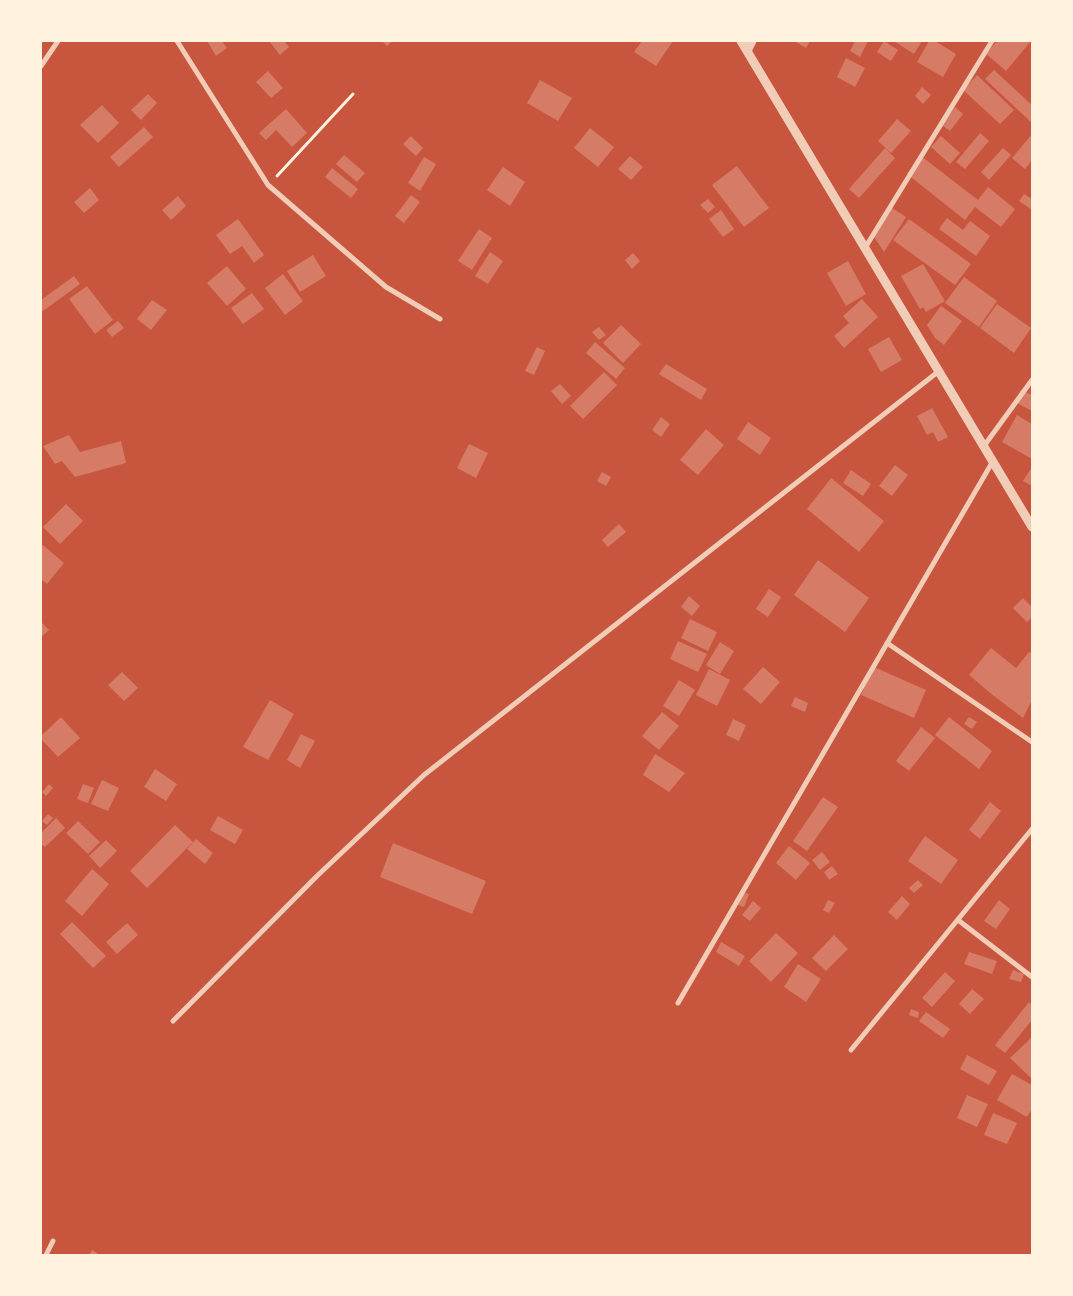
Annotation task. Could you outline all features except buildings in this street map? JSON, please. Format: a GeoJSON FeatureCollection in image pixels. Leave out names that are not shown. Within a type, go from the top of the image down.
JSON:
{"type":"FeatureCollection","features":[{"type":"Feature","properties":{"kind":"street"},"geometry":{"type":"LineString","coordinates":[[41,66],[58,41]]}},
{"type":"Feature","properties":{"kind":"street"},"geometry":{"type":"LineString","coordinates":[[177,41],[268,185],[386,287],[440,319]]}},
{"type":"Feature","properties":{"kind":"street"},"geometry":{"type":"LineString","coordinates":[[742,41],[1032,526]]}},
{"type":"Feature","properties":{"kind":"street"},"geometry":{"type":"LineString","coordinates":[[747,51],[752,41]]}},
{"type":"Feature","properties":{"kind":"street"},"geometry":{"type":"LineString","coordinates":[[865,248],[992,41]]}},
{"type":"Feature","properties":{"kind":"street"},"geometry":{"type":"LineString","coordinates":[[173,1020],[317,876],[424,775],[939,371]]}},
{"type":"Feature","properties":{"kind":"street"},"geometry":{"type":"LineString","coordinates":[[984,446],[1032,380]]}},
{"type":"Feature","properties":{"kind":"street"},"geometry":{"type":"LineString","coordinates":[[678,1003],[992,461]]}},
{"type":"Feature","properties":{"kind":"street"},"geometry":{"type":"LineString","coordinates":[[887,644],[1032,742]]}},
{"type":"Feature","properties":{"kind":"street"},"geometry":{"type":"LineString","coordinates":[[851,1050],[1032,830]]}},
{"type":"Feature","properties":{"kind":"street"},"geometry":{"type":"LineString","coordinates":[[958,920],[1032,977]]}},
{"type":"Feature","properties":{"kind":"street"},"geometry":{"type":"LineString","coordinates":[[46,1255],[53,1241]]}},
{"type":"Feature","properties":{"kind":"path"},"geometry":{"type":"LineString","coordinates":[[268,185],[353,94]]}}]}
